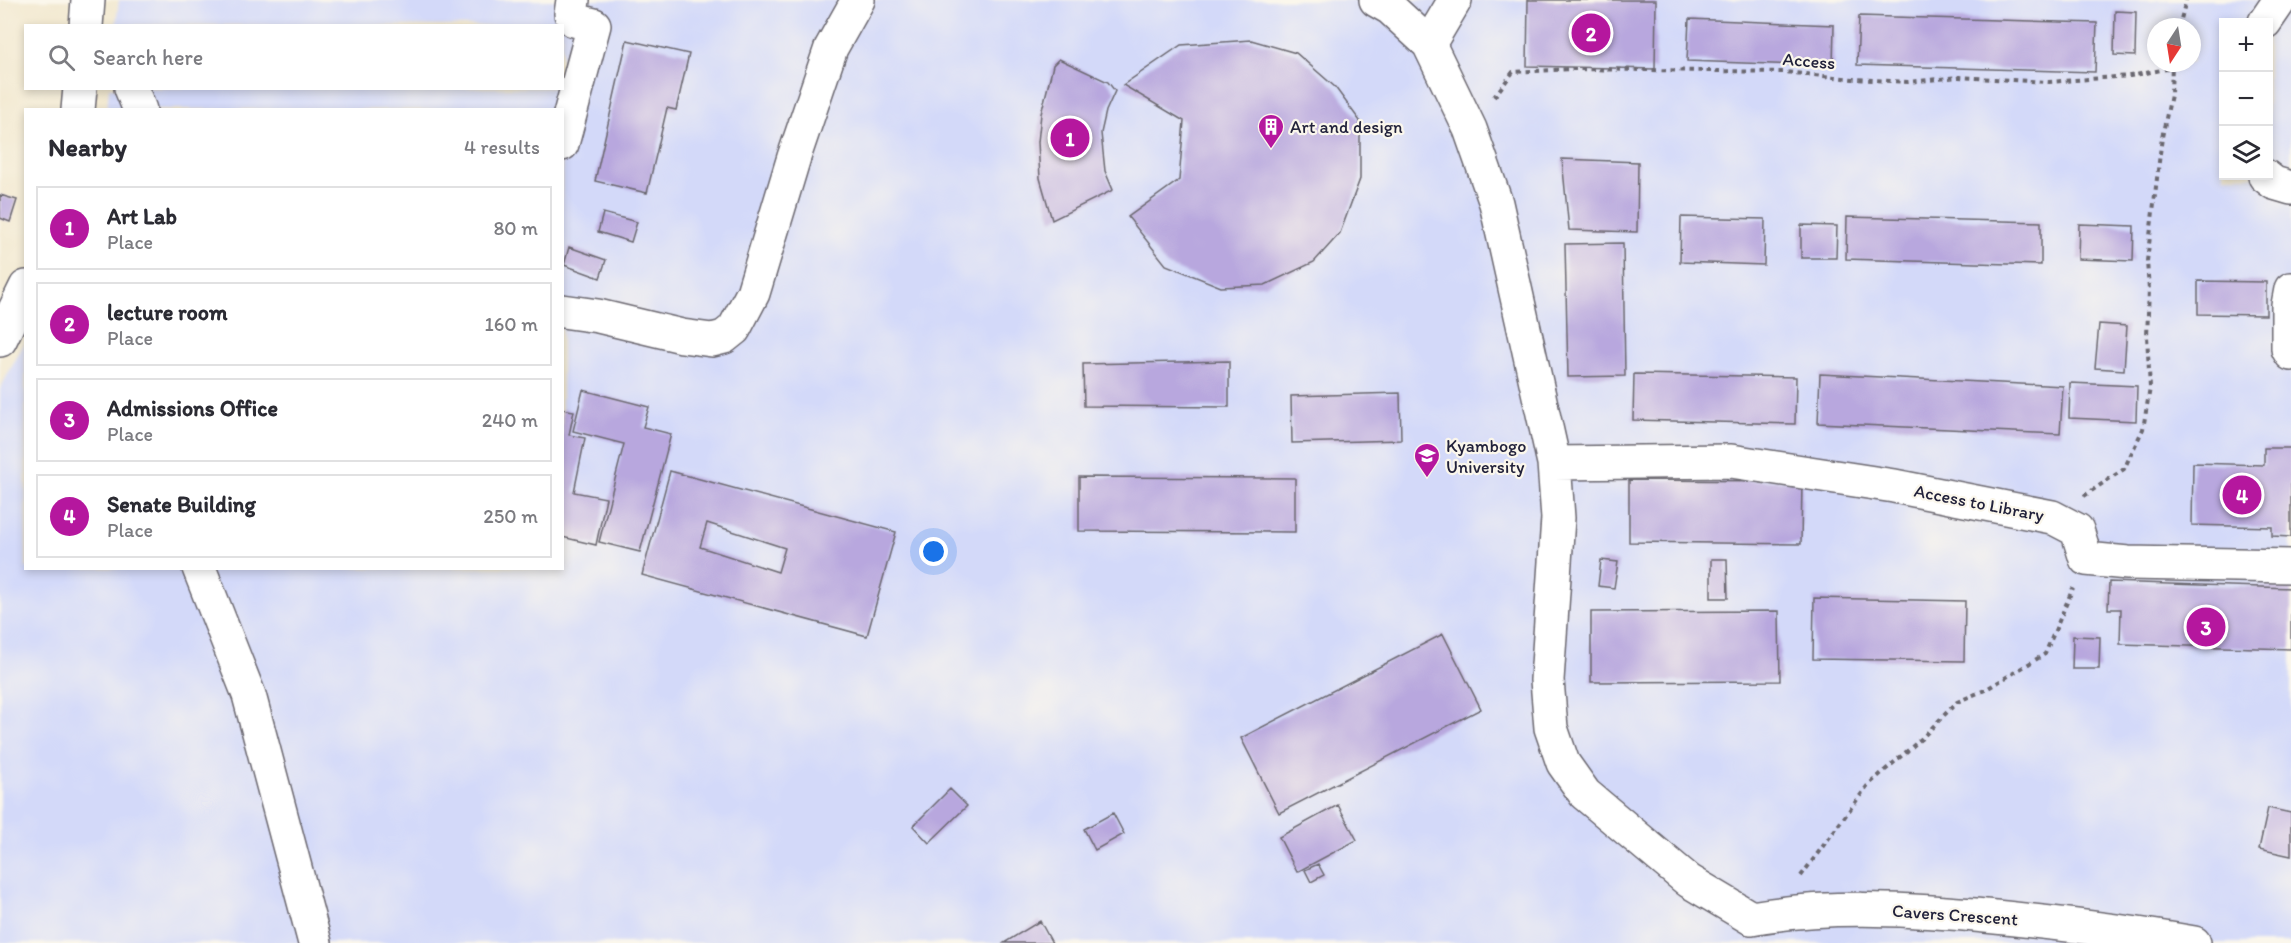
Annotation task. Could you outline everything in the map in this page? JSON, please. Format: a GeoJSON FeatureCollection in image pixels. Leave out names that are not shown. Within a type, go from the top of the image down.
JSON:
{"type":"FeatureCollection","features":[{"type":"Feature","properties":{"kind":"street"},"geometry":{"type":"LineString","coordinates":[[564,137],[594,25],[574,20],[571,14],[573,0]]}},
{"type":"Feature","properties":{"kind":"street"},"geometry":{"type":"LineString","coordinates":[[564,311],[712,340],[734,329],[753,293],[794,157],[831,48],[858,0]]}},
{"type":"Feature","properties":{"kind":"street"},"geometry":{"type":"LineString","coordinates":[[1376,0],[1390,8],[1429,44],[1470,129],[1496,203],[1554,463],[1558,518],[1547,680],[1551,728],[1563,763],[1585,794],[1689,881],[1756,925]]}},
{"type":"Feature","properties":{"kind":"street"},"geometry":{"type":"LineString","coordinates":[[1429,44],[1455,0]]}},
{"type":"Feature","properties":{"kind":"street"},"geometry":{"type":"LineString","coordinates":[[2268,18],[2280,0]]}},
{"type":"Feature","properties":{"kind":"street"},"geometry":{"type":"LineString","coordinates":[[78,108],[80,90]]}},
{"type":"Feature","properties":{"kind":"street"},"geometry":{"type":"LineString","coordinates":[[132,90],[139,108]]}},
{"type":"Feature","properties":{"kind":"street"},"geometry":{"type":"LineString","coordinates":[[2270,180],[2291,188]]}},
{"type":"Feature","properties":{"kind":"street"},"geometry":{"type":"LineString","coordinates":[[2291,289],[2288,305],[2288,349],[2291,354]]}},
{"type":"Feature","properties":{"kind":"street"},"geometry":{"type":"LineString","coordinates":[[0,339],[24,291]]}},
{"type":"Feature","properties":{"kind":"street","name":"Access to Library"},"geometry":{"type":"LineString","coordinates":[[1554,463],[1731,461],[1894,486],[2052,517]]}},
{"type":"Feature","properties":{"kind":"street"},"geometry":{"type":"LineString","coordinates":[[2052,517],[2077,530],[2086,559],[2128,563],[2291,566]]}},
{"type":"Feature","properties":{"kind":"street"},"geometry":{"type":"LineString","coordinates":[[200,570],[249,695],[315,943]]}},
{"type":"Feature","properties":{"kind":"street","name":"Cavers Crescent"},"geometry":{"type":"LineString","coordinates":[[1756,925],[1855,908],[1926,911],[2047,921],[2194,943]]}},
{"type":"Feature","properties":{"kind":"path"},"geometry":{"type":"LineString","coordinates":[[2181,18],[2186,0]]}},
{"type":"Feature","properties":{"kind":"path","name":"Access"},"geometry":{"type":"LineString","coordinates":[[1470,129],[1513,72],[1574,69],[1785,72],[1908,82],[1959,77],[2049,82],[2130,76],[2147,72]]}},
{"type":"Feature","properties":{"kind":"path","name":"Access to Library"},"geometry":{"type":"LineString","coordinates":[[2052,517],[2124,469],[2143,429],[2150,388],[2147,336],[2149,290],[2146,261],[2162,137],[2171,95],[2172,72]]}},
{"type":"Feature","properties":{"kind":"path"},"geometry":{"type":"LineString","coordinates":[[1756,925],[1868,785],[1921,739],[1957,702],[1985,690],[2045,654],[2086,559]]}},
{"type":"Feature","properties":{"kind":"shaded area","name":"Kyambogo University"},"geometry":{"type":"Polygon","coordinates":[[[119,0],[2291,0],[2291,943],[0,943],[0,389],[24,344],[24,570],[564,570],[564,108],[107,108],[109,90],[564,90],[564,24],[116,24],[119,0]]]}},
{"type":"Feature","properties":{"kind":"building"},"geometry":{"type":"Polygon","coordinates":[[[1528,0],[1656,0],[1655,69],[1527,66],[1528,0]]]}},
{"type":"Feature","properties":{"kind":"building"},"geometry":{"type":"Polygon","coordinates":[[[2115,11],[2136,12],[2135,56],[2114,55],[2115,11]]]}},
{"type":"Feature","properties":{"kind":"building"},"geometry":{"type":"Polygon","coordinates":[[[1859,16],[2097,23],[2095,72],[1857,65],[1859,16]]]}},
{"type":"Feature","properties":{"kind":"building"},"geometry":{"type":"Polygon","coordinates":[[[1689,19],[1834,25],[1833,66],[1687,61],[1689,19]]]}},
{"type":"Feature","properties":{"kind":"building"},"geometry":{"type":"Polygon","coordinates":[[[627,40],[689,54],[676,110],[667,108],[647,193],[595,181],[627,40]]]}},
{"type":"Feature","properties":{"kind":"building","name":"Art and design"},"geometry":{"type":"Polygon","coordinates":[[[1251,40],[1296,53],[1335,87],[1360,121],[1360,179],[1340,233],[1314,262],[1265,285],[1221,287],[1166,265],[1128,217],[1179,180],[1184,121],[1123,85],[1181,45],[1251,40]]]}},
{"type":"Feature","properties":{"kind":"building"},"geometry":{"type":"Polygon","coordinates":[[[1059,59],[1108,82],[1115,91],[1106,111],[1101,133],[1105,171],[1113,190],[1052,220],[1040,178],[1038,142],[1041,114],[1053,65],[1059,59]]]}},
{"type":"Feature","properties":{"kind":"building"},"geometry":{"type":"Polygon","coordinates":[[[1562,159],[1638,162],[1637,232],[1569,230],[1562,159]]]}},
{"type":"Feature","properties":{"kind":"building"},"geometry":{"type":"Polygon","coordinates":[[[0,195],[17,200],[10,222],[0,218],[0,195]]]}},
{"type":"Feature","properties":{"kind":"building"},"geometry":{"type":"Polygon","coordinates":[[[603,213],[637,222],[631,242],[598,232],[603,213]]]}},
{"type":"Feature","properties":{"kind":"building"},"geometry":{"type":"Polygon","coordinates":[[[1681,217],[1765,219],[1764,265],[1680,262],[1681,217]]]}},
{"type":"Feature","properties":{"kind":"building"},"geometry":{"type":"Polygon","coordinates":[[[1847,217],[2041,222],[2041,265],[1846,259],[1847,217]]]}},
{"type":"Feature","properties":{"kind":"building"},"geometry":{"type":"Polygon","coordinates":[[[2079,224],[2134,226],[2133,261],[2078,259],[2079,224]]]}},
{"type":"Feature","properties":{"kind":"building"},"geometry":{"type":"Polygon","coordinates":[[[1801,225],[1837,226],[1836,258],[1801,258],[1801,225]]]}},
{"type":"Feature","properties":{"kind":"building"},"geometry":{"type":"Polygon","coordinates":[[[1623,243],[1625,376],[1568,377],[1565,244],[1623,243]]]}},
{"type":"Feature","properties":{"kind":"building"},"geometry":{"type":"Polygon","coordinates":[[[569,247],[606,260],[600,278],[564,265],[569,247]]]}},
{"type":"Feature","properties":{"kind":"building"},"geometry":{"type":"Polygon","coordinates":[[[2198,281],[2266,282],[2266,315],[2198,314],[2198,281]]]}},
{"type":"Feature","properties":{"kind":"building"},"geometry":{"type":"Polygon","coordinates":[[[2099,324],[2127,326],[2124,370],[2095,368],[2099,324]]]}},
{"type":"Feature","properties":{"kind":"building"},"geometry":{"type":"Polygon","coordinates":[[[1229,361],[1229,407],[1084,406],[1083,364],[1229,361]]]}},
{"type":"Feature","properties":{"kind":"building"},"geometry":{"type":"Polygon","coordinates":[[[1634,374],[1796,377],[1795,424],[1633,420],[1634,374]]]}},
{"type":"Feature","properties":{"kind":"building"},"geometry":{"type":"Polygon","coordinates":[[[1820,374],[2063,386],[2060,434],[1818,423],[1820,374]]]}},
{"type":"Feature","properties":{"kind":"building"},"geometry":{"type":"Polygon","coordinates":[[[2070,383],[2137,386],[2136,421],[2069,418],[2070,383]]]}},
{"type":"Feature","properties":{"kind":"building"},"geometry":{"type":"Polygon","coordinates":[[[583,390],[649,407],[643,427],[671,434],[640,552],[599,542],[624,444],[573,431],[583,390]]]}},
{"type":"Feature","properties":{"kind":"building"},"geometry":{"type":"Polygon","coordinates":[[[1400,393],[1401,440],[1292,443],[1291,396],[1400,393]]]}},
{"type":"Feature","properties":{"kind":"building"},"geometry":{"type":"Polygon","coordinates":[[[564,409],[574,411],[569,435],[585,438],[574,492],[606,498],[596,545],[564,537],[564,409]]]}},
{"type":"Feature","properties":{"kind":"building"},"geometry":{"type":"Polygon","coordinates":[[[2264,448],[2291,448],[2291,537],[2272,536],[2272,527],[2192,525],[2193,463],[2264,465],[2264,448]]]}},
{"type":"Feature","properties":{"kind":"building"},"geometry":{"type":"Polygon","coordinates":[[[670,471],[896,532],[867,636],[642,575],[670,471]],[[707,523],[700,547],[778,572],[785,548],[707,523]]]}},
{"type":"Feature","properties":{"kind":"building"},"geometry":{"type":"Polygon","coordinates":[[[1079,477],[1295,478],[1295,532],[1079,531],[1079,477]]]}},
{"type":"Feature","properties":{"kind":"building"},"geometry":{"type":"Polygon","coordinates":[[[1629,480],[1802,481],[1801,544],[1629,542],[1629,480]]]}},
{"type":"Feature","properties":{"kind":"building"},"geometry":{"type":"Polygon","coordinates":[[[1711,559],[1727,559],[1728,598],[1711,598],[1711,559]]]}},
{"type":"Feature","properties":{"kind":"building"},"geometry":{"type":"Polygon","coordinates":[[[1601,560],[1618,562],[1614,588],[1598,586],[1601,560]]]}},
{"type":"Feature","properties":{"kind":"building"},"geometry":{"type":"Polygon","coordinates":[[[2109,582],[2291,588],[2291,649],[2120,644],[2121,609],[2108,609],[2109,582]]]}},
{"type":"Feature","properties":{"kind":"building"},"geometry":{"type":"Polygon","coordinates":[[[1814,598],[1965,601],[1964,661],[1813,659],[1814,598]]]}},
{"type":"Feature","properties":{"kind":"building"},"geometry":{"type":"Polygon","coordinates":[[[1779,611],[1780,681],[1591,682],[1591,612],[1779,611]]]}},
{"type":"Feature","properties":{"kind":"building"},"geometry":{"type":"Polygon","coordinates":[[[1443,634],[1481,709],[1279,813],[1241,738],[1443,634]]]}},
{"type":"Feature","properties":{"kind":"building"},"geometry":{"type":"Polygon","coordinates":[[[2073,636],[2100,637],[2099,669],[2072,669],[2073,636]]]}},
{"type":"Feature","properties":{"kind":"building"},"geometry":{"type":"Polygon","coordinates":[[[950,789],[967,806],[929,843],[913,826],[950,789]]]}},
{"type":"Feature","properties":{"kind":"building"},"geometry":{"type":"Polygon","coordinates":[[[1338,805],[1357,840],[1297,872],[1279,837],[1338,805]]]}},
{"type":"Feature","properties":{"kind":"building"},"geometry":{"type":"Polygon","coordinates":[[[2268,808],[2291,813],[2291,856],[2259,849],[2268,808]]]}},
{"type":"Feature","properties":{"kind":"building"},"geometry":{"type":"Polygon","coordinates":[[[1113,813],[1124,834],[1095,850],[1084,829],[1113,813]]]}},
{"type":"Feature","properties":{"kind":"building"},"geometry":{"type":"Polygon","coordinates":[[[1318,864],[1324,875],[1311,882],[1305,870],[1318,864]]]}},
{"type":"Feature","properties":{"kind":"building"},"geometry":{"type":"Polygon","coordinates":[[[1040,921],[1052,943],[1004,943],[1040,921]]]}},
{"type":"Feature","properties":{"kind":"place","name":"lecture room"},"geometry":{"type":"Point","coordinates":[1591,33]}},
{"type":"Feature","properties":{"kind":"place","name":"Art Lab"},"geometry":{"type":"Point","coordinates":[1070,138]}},
{"type":"Feature","properties":{"kind":"place","name":"Art and design"},"geometry":{"type":"Point","coordinates":[1271,150]}},
{"type":"Feature","properties":{"kind":"place","name":"Kyambogo University"},"geometry":{"type":"Point","coordinates":[1427,479]}},
{"type":"Feature","properties":{"kind":"place","name":"Senate Building"},"geometry":{"type":"Point","coordinates":[2242,495]}},
{"type":"Feature","properties":{"kind":"place","name":"Admissions Office"},"geometry":{"type":"Point","coordinates":[2206,627]}}]}
